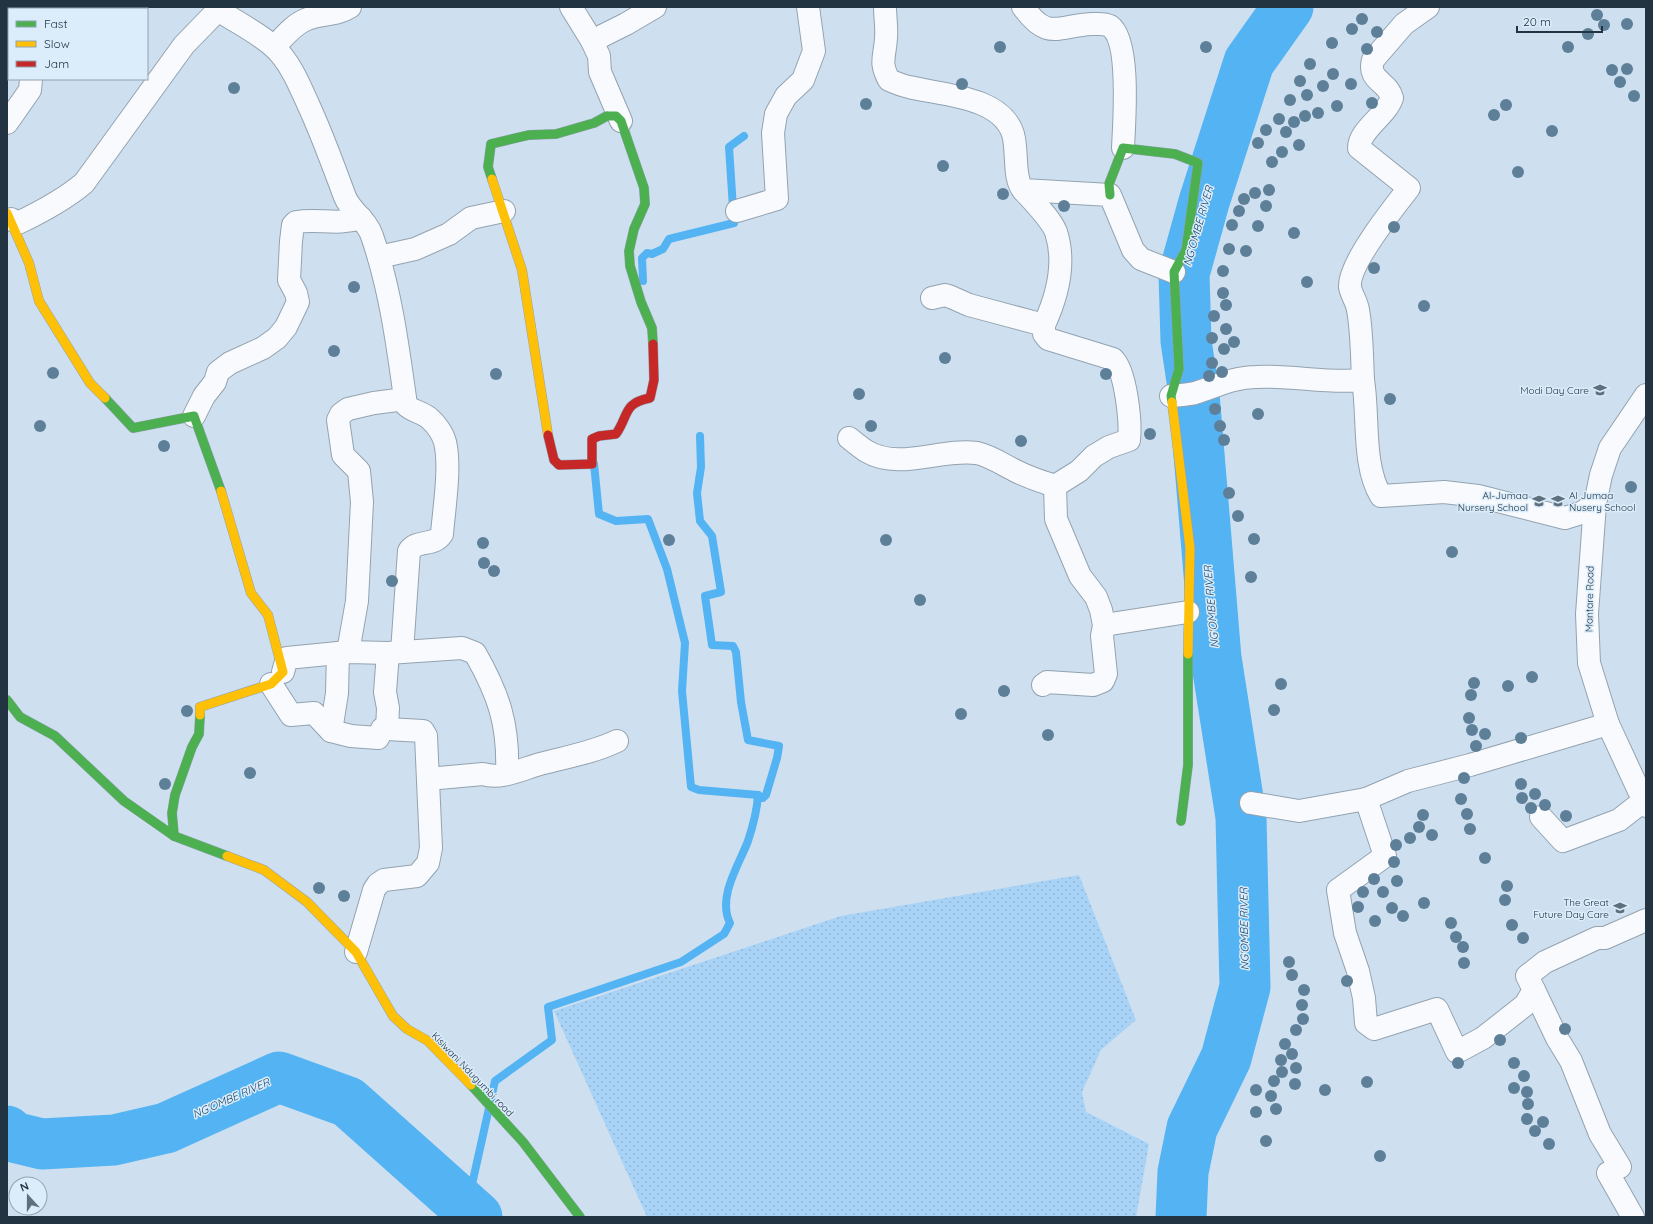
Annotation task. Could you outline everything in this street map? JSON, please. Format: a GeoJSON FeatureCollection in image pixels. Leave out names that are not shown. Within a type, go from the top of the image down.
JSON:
{"type":"FeatureCollection","features":[{"type":"Feature","properties":{"kind":"street"},"geometry":{"type":"LineString","coordinates":[[274,47],[305,20],[342,12],[350,7]]}},
{"type":"Feature","properties":{"kind":"street"},"geometry":{"type":"LineString","coordinates":[[571,7],[592,41],[599,56],[600,72],[621,121],[644,188],[645,204],[634,229],[629,251],[630,266],[643,309],[652,328],[654,380],[650,398],[635,402],[627,410],[620,430],[616,434],[599,436],[592,439],[592,464],[568,466],[559,465],[554,460],[544,418],[522,270],[504,211],[488,167],[488,154],[491,144],[530,135],[556,134],[594,123],[606,116],[616,116],[621,121]]}},
{"type":"Feature","properties":{"kind":"street"},"geometry":{"type":"LineString","coordinates":[[592,41],[655,7]]}},
{"type":"Feature","properties":{"kind":"street"},"geometry":{"type":"LineString","coordinates":[[737,211],[777,199],[773,133],[776,114],[786,96],[803,80],[814,51],[808,7]]}},
{"type":"Feature","properties":{"kind":"street"},"geometry":{"type":"LineString","coordinates":[[885,7],[886,39],[883,52],[883,69],[889,80],[908,87],[961,96],[980,103],[1002,117],[1011,128],[1015,140],[1017,174],[1020,186],[1055,231],[1059,250],[1057,288],[1052,310],[1044,325],[1044,334],[1048,340],[1113,359],[1118,364],[1122,375],[1130,429],[1129,440],[1109,447],[1094,456],[1078,471],[1055,486]]}},
{"type":"Feature","properties":{"kind":"street"},"geometry":{"type":"LineString","coordinates":[[1023,7],[1037,24],[1048,30],[1078,25],[1104,24],[1111,27],[1115,32],[1124,62],[1123,148],[1109,184],[1110,195],[1133,250],[1141,259],[1174,272]]}},
{"type":"Feature","properties":{"kind":"street"},"geometry":{"type":"LineString","coordinates":[[1428,7],[1404,24],[1373,60],[1371,67],[1372,72],[1391,92],[1392,98],[1384,112],[1363,135],[1359,143],[1359,148],[1409,188],[1374,235],[1358,260],[1350,287],[1358,311],[1371,467],[1376,487],[1381,496],[1444,492],[1478,496],[1565,518],[1581,513],[1595,504]]}},
{"type":"Feature","properties":{"kind":"street"},"geometry":{"type":"LineString","coordinates":[[9,216],[18,223],[44,211],[73,193],[84,183],[184,45],[220,9],[274,47],[286,60],[298,82],[321,134],[346,199],[361,218],[368,224],[379,257],[396,330],[406,405],[430,419],[439,429],[445,441],[446,470],[442,534],[436,541],[416,545],[409,551],[395,652],[385,692],[388,708],[387,729]]}},
{"type":"Feature","properties":{"kind":"street"},"geometry":{"type":"LineString","coordinates":[[7,123],[30,90],[31,80]]}},
{"type":"Feature","properties":{"kind":"street"},"geometry":{"type":"LineString","coordinates":[[1123,148],[1175,154],[1198,163],[1186,250],[1174,272],[1179,369],[1170,396],[1190,548],[1187,678],[1188,765],[1181,821]]}},
{"type":"Feature","properties":{"kind":"street"},"geometry":{"type":"LineString","coordinates":[[1023,190],[1079,195],[1110,195]]}},
{"type":"Feature","properties":{"kind":"street"},"geometry":{"type":"LineString","coordinates":[[379,257],[415,249],[449,234],[471,218],[504,211]]}},
{"type":"Feature","properties":{"kind":"street"},"geometry":{"type":"LineString","coordinates":[[9,216],[29,263],[39,301],[90,383],[133,428],[194,416]]}},
{"type":"Feature","properties":{"kind":"street"},"geometry":{"type":"LineString","coordinates":[[356,952],[374,890],[378,884],[384,880],[417,876],[428,863],[431,848],[428,810],[426,736],[423,731],[382,729],[378,738],[351,736],[331,731],[314,714],[291,714],[277,678],[268,615],[251,593],[222,494],[194,416],[204,396],[215,382],[218,372],[230,363],[263,348],[277,338],[286,327],[298,302],[296,293],[288,280],[293,225],[296,222],[305,220],[337,223],[361,218]]}},
{"type":"Feature","properties":{"kind":"street"},"geometry":{"type":"LineString","coordinates":[[932,298],[945,295],[969,305],[1044,325]]}},
{"type":"Feature","properties":{"kind":"street"},"geometry":{"type":"LineString","coordinates":[[1170,396],[1194,394],[1226,382],[1255,376],[1350,382],[1363,380]]}},
{"type":"Feature","properties":{"kind":"street","name":"Mantare Road"},"geometry":{"type":"LineString","coordinates":[[1645,801],[1608,724],[1589,663],[1587,614],[1595,504],[1601,475],[1610,448],[1646,395]]}},
{"type":"Feature","properties":{"kind":"street"},"geometry":{"type":"LineString","coordinates":[[331,731],[343,653],[357,601],[362,502],[359,472],[342,454],[338,420],[341,414],[354,407],[405,399]]}},
{"type":"Feature","properties":{"kind":"street"},"geometry":{"type":"LineString","coordinates":[[849,438],[866,451],[880,457],[894,460],[963,452],[978,454],[999,462],[1019,473],[1055,486]]}},
{"type":"Feature","properties":{"kind":"street"},"geometry":{"type":"LineString","coordinates":[[1043,685],[1047,682],[1093,685],[1103,681],[1106,674],[1102,636],[1104,625],[1101,610],[1096,597],[1080,576],[1056,519],[1055,486]]}},
{"type":"Feature","properties":{"kind":"street"},"geometry":{"type":"LineString","coordinates":[[1104,625],[1188,612]]}},
{"type":"Feature","properties":{"kind":"street"},"geometry":{"type":"LineString","coordinates":[[174,836],[172,813],[175,795],[192,747],[199,734],[200,707],[277,678],[286,658],[343,653],[462,648],[476,653],[498,697],[508,750],[507,774]]}},
{"type":"Feature","properties":{"kind":"street","name":"Kisiwani Ndugumbi road"},"geometry":{"type":"LineString","coordinates":[[7,700],[20,717],[55,736],[124,801],[174,836],[264,870],[306,902],[356,952],[393,1016],[407,1029],[428,1042],[489,1104],[523,1142],[580,1217]]}},
{"type":"Feature","properties":{"kind":"street"},"geometry":{"type":"LineString","coordinates":[[1251,803],[1299,811],[1366,800],[1408,781],[1470,765],[1608,724]]}},
{"type":"Feature","properties":{"kind":"street"},"geometry":{"type":"LineString","coordinates":[[428,779],[483,774],[490,776],[507,774],[586,753],[617,741]]}},
{"type":"Feature","properties":{"kind":"street"},"geometry":{"type":"LineString","coordinates":[[1366,800],[1385,856],[1338,890],[1345,933],[1358,971],[1366,1023],[1374,1030],[1437,1009],[1457,1052],[1483,1038],[1525,1005],[1534,990]]}},
{"type":"Feature","properties":{"kind":"street"},"geometry":{"type":"LineString","coordinates":[[1541,817],[1563,841],[1619,820],[1645,801]]}},
{"type":"Feature","properties":{"kind":"street"},"geometry":{"type":"LineString","coordinates":[[1633,1217],[1608,1173],[1620,1167],[1600,1134],[1571,1061],[1557,1038],[1527,976],[1544,962],[1597,938],[1605,938],[1646,920]]}},
{"type":"Feature","properties":{"kind":"shaded area"},"geometry":{"type":"Polygon","coordinates":[[[1079,875],[1136,1020],[1101,1050],[1082,1092],[1086,1112],[1149,1144],[1136,1217],[647,1217],[554,1011],[841,916],[1079,875]]]}},
{"type":"Feature","properties":{"kind":"waterway","name":"NG'OMBE RIVER"},"geometry":{"type":"LineString","coordinates":[[1181,1217],[1183,1172],[1192,1128],[1226,1058],[1245,987],[1241,817],[1216,658],[1194,394],[1186,341],[1184,274],[1204,202],[1249,62],[1288,7]]}},
{"type":"Feature","properties":{"kind":"waterway"},"geometry":{"type":"LineString","coordinates":[[643,281],[642,258],[647,253],[652,254],[663,249],[669,239],[734,223],[729,147],[744,136]]}},
{"type":"Feature","properties":{"kind":"waterway"},"geometry":{"type":"LineString","coordinates":[[467,1207],[495,1081],[552,1040],[548,1007],[681,962],[724,934],[730,923],[726,903],[731,881],[750,835],[756,813],[758,795],[763,798],[766,795],[779,746],[748,740],[741,702],[736,652],[733,646],[712,645],[705,596],[721,592],[712,536],[700,521],[697,493],[701,467],[700,436]]}},
{"type":"Feature","properties":{"kind":"waterway"},"geometry":{"type":"LineString","coordinates":[[594,464],[599,514],[616,521],[648,519],[667,569],[685,643],[682,691],[691,787],[699,790],[758,795]]}},
{"type":"Feature","properties":{"kind":"waterway","name":"NG'OMBE RIVER"},"geometry":{"type":"LineString","coordinates":[[7,1131],[13,1137],[42,1144],[114,1140],[166,1128],[279,1077],[348,1102],[477,1217]]}},
{"type":"Feature","properties":{"kind":"traffic: fast"},"geometry":{"type":"LineString","coordinates":[[607,116],[616,116],[621,121],[644,188],[645,204],[634,229],[629,251],[630,266],[641,302],[652,328],[653,344]]}},
{"type":"Feature","properties":{"kind":"traffic: fast"},"geometry":{"type":"LineString","coordinates":[[492,179],[488,167],[491,144],[529,135],[556,134],[594,123],[607,116]]}},
{"type":"Feature","properties":{"kind":"traffic: fast"},"geometry":{"type":"LineString","coordinates":[[1110,195],[1109,184],[1123,148],[1175,154],[1198,163],[1186,250],[1174,272],[1179,369],[1171,396],[1172,402]]}},
{"type":"Feature","properties":{"kind":"traffic: fast"},"geometry":{"type":"LineString","coordinates":[[105,398],[133,428],[194,416],[221,491]]}},
{"type":"Feature","properties":{"kind":"traffic: fast"},"geometry":{"type":"LineString","coordinates":[[1181,821],[1188,765],[1188,654]]}},
{"type":"Feature","properties":{"kind":"traffic: fast"},"geometry":{"type":"LineString","coordinates":[[7,700],[20,717],[55,736],[124,801],[174,836],[227,856]]}},
{"type":"Feature","properties":{"kind":"traffic: fast"},"geometry":{"type":"LineString","coordinates":[[174,836],[172,813],[175,795],[192,747],[199,734],[200,715]]}},
{"type":"Feature","properties":{"kind":"traffic: fast"},"geometry":{"type":"LineString","coordinates":[[471,1085],[523,1142],[580,1217]]}},
{"type":"Feature","properties":{"kind":"traffic: slow"},"geometry":{"type":"LineString","coordinates":[[492,179],[522,270],[548,435]]}},
{"type":"Feature","properties":{"kind":"traffic: slow"},"geometry":{"type":"LineString","coordinates":[[7,213],[29,263],[39,301],[90,383],[105,398]]}},
{"type":"Feature","properties":{"kind":"traffic: slow"},"geometry":{"type":"LineString","coordinates":[[1172,402],[1190,548],[1188,654]]}},
{"type":"Feature","properties":{"kind":"traffic: slow"},"geometry":{"type":"LineString","coordinates":[[200,715],[200,707],[271,684],[283,672],[268,615],[251,593],[221,491]]}},
{"type":"Feature","properties":{"kind":"traffic: slow"},"geometry":{"type":"LineString","coordinates":[[227,856],[264,870],[307,902],[356,952],[393,1016],[407,1029],[428,1041],[471,1085]]}},
{"type":"Feature","properties":{"kind":"traffic: jam"},"geometry":{"type":"LineString","coordinates":[[548,435],[554,460],[559,465],[592,464],[592,439],[599,436],[616,434],[631,407],[641,400],[650,398],[654,380],[653,344]]}},
{"type":"Feature","properties":{"kind":"place","name":"Modi Day Care"},"geometry":{"type":"Point","coordinates":[1600,390]}},
{"type":"Feature","properties":{"kind":"place","name":"Al-Jumaa Nursery School"},"geometry":{"type":"Point","coordinates":[1539,501]}},
{"type":"Feature","properties":{"kind":"place","name":"Al Jumaa Nusery School"},"geometry":{"type":"Point","coordinates":[1558,501]}},
{"type":"Feature","properties":{"kind":"place","name":"The Great Future Day Care"},"geometry":{"type":"Point","coordinates":[1620,908]}}]}
